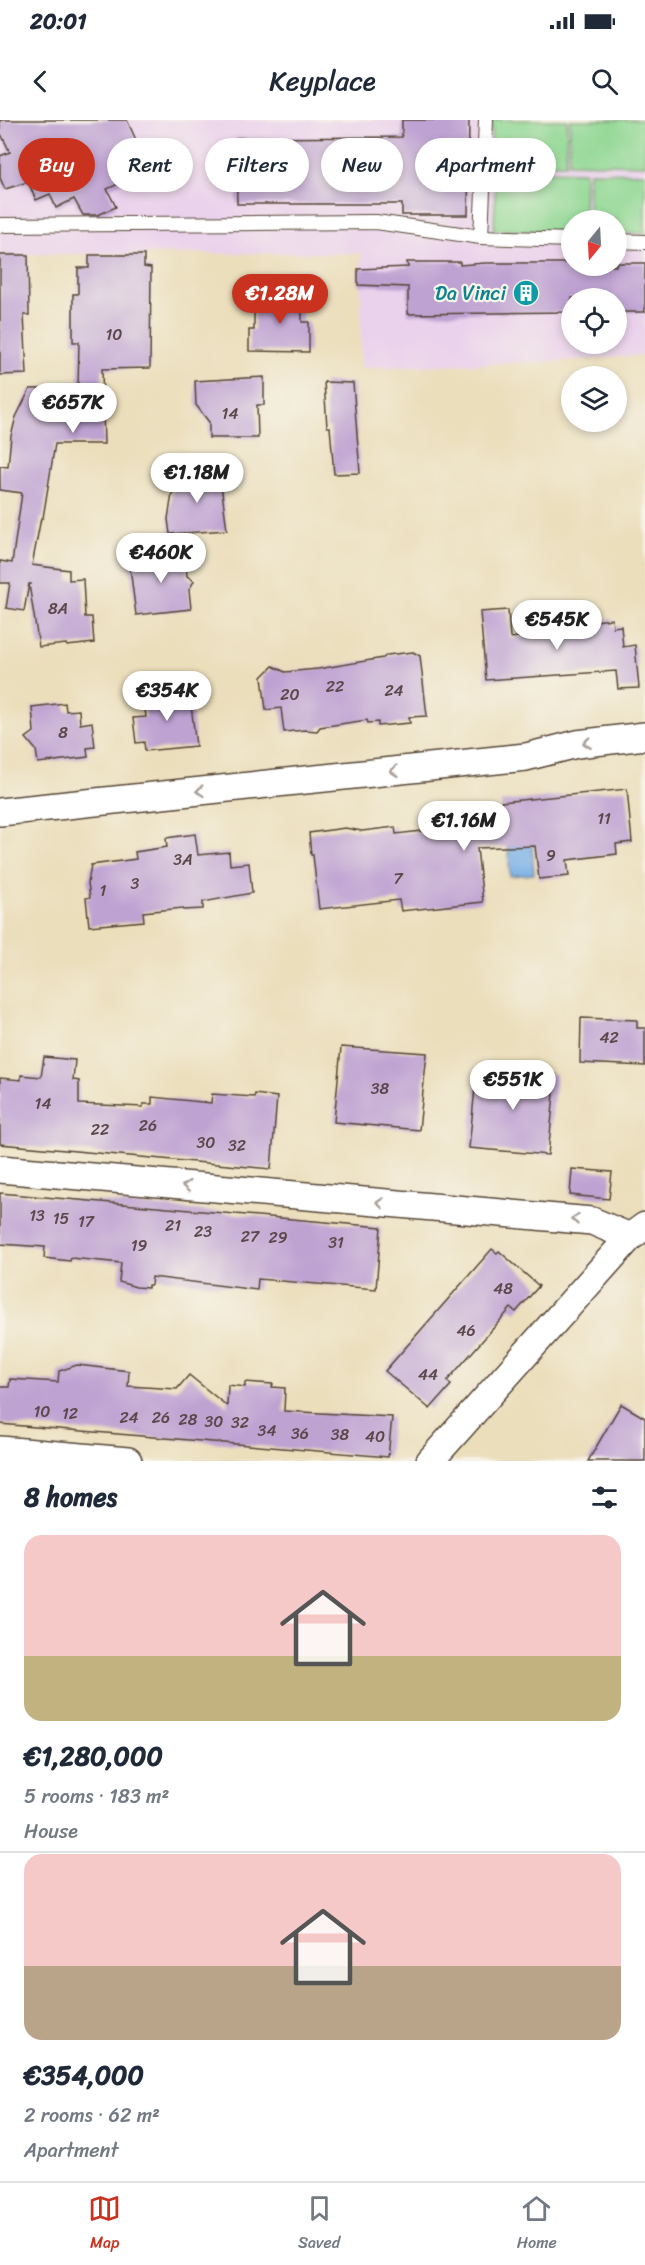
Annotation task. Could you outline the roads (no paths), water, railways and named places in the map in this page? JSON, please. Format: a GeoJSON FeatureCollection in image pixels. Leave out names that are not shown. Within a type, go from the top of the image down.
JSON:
{"type":"FeatureCollection","features":[{"type":"Feature","properties":{"kind":"street"},"geometry":{"type":"LineString","coordinates":[[0,812],[526,757],[577,744],[645,736]]}},
{"type":"Feature","properties":{"kind":"street"},"geometry":{"type":"LineString","coordinates":[[0,1169],[592,1221],[637,1232],[430,1461]]}},
{"type":"Feature","properties":{"kind":"street"},"geometry":{"type":"LineString","coordinates":[[0,1450],[128,1461]]}},
{"type":"Feature","properties":{"kind":"lane"},"geometry":{"type":"LineString","coordinates":[[481,237],[486,120]]}},
{"type":"Feature","properties":{"kind":"lane"},"geometry":{"type":"LineString","coordinates":[[0,225],[376,222],[481,237],[561,240]]}},
{"type":"Feature","properties":{"kind":"lane"},"geometry":{"type":"LineString","coordinates":[[627,241],[645,242]]}},
{"type":"Feature","properties":{"kind":"water"},"geometry":{"type":"Polygon","coordinates":[[[531,832],[534,874],[510,876],[507,833],[531,832]]]}},
{"type":"Feature","properties":{"kind":"place","name":"Da Vinci"},"geometry":{"type":"Point","coordinates":[526,293]}}]}
